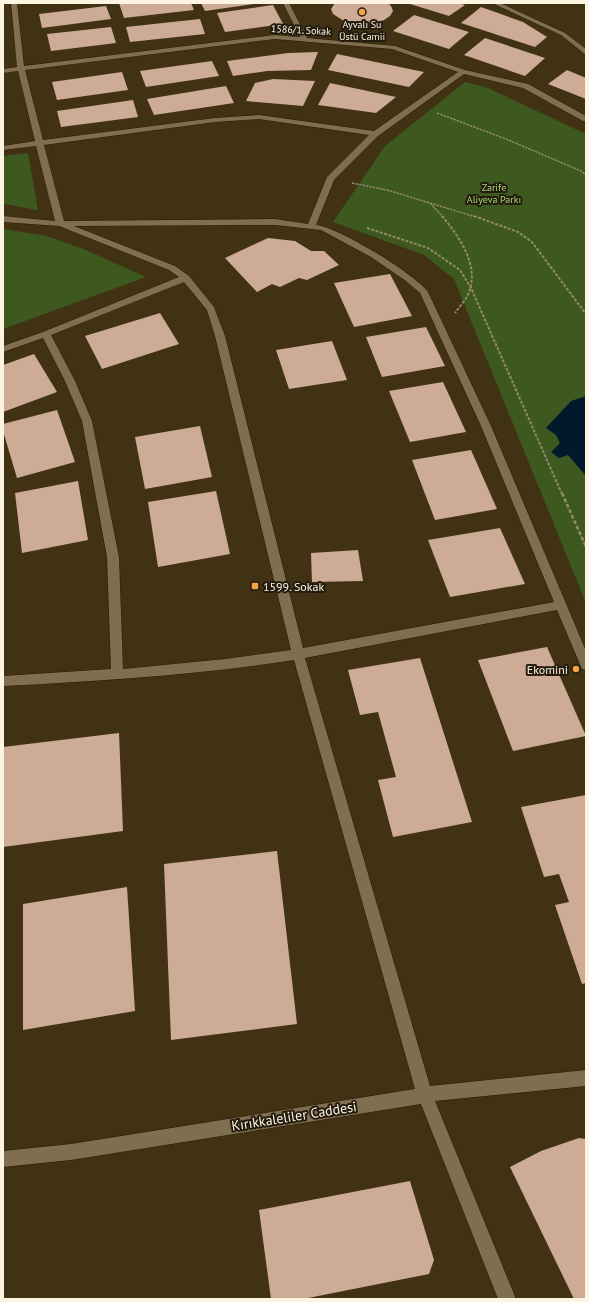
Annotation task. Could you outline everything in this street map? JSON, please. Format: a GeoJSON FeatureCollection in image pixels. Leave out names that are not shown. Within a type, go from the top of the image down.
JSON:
{"type":"FeatureCollection","features":[{"type":"Feature","properties":{"kind":"street"},"geometry":{"type":"LineString","coordinates":[[13,3],[21,69],[60,224]]}},
{"type":"Feature","properties":{"kind":"street"},"geometry":{"type":"LineString","coordinates":[[286,3],[304,39]]}},
{"type":"Feature","properties":{"kind":"street"},"geometry":{"type":"LineString","coordinates":[[495,3],[563,34],[586,53]]}},
{"type":"Feature","properties":{"kind":"street","name":"1586/1. Sokak"},"geometry":{"type":"LineString","coordinates":[[3,71],[275,36],[393,47],[463,72],[525,86],[586,119]]}},
{"type":"Feature","properties":{"kind":"street"},"geometry":{"type":"LineString","coordinates":[[311,227],[330,179],[375,134],[463,72]]}},
{"type":"Feature","properties":{"kind":"street"},"geometry":{"type":"LineString","coordinates":[[3,148],[215,120],[259,118],[375,134]]}},
{"type":"Feature","properties":{"kind":"street"},"geometry":{"type":"LineString","coordinates":[[3,219],[60,224],[275,222],[323,228],[374,255],[409,279],[424,292],[486,426],[560,605],[582,646],[586,665]]}},
{"type":"Feature","properties":{"kind":"street"},"geometry":{"type":"LineString","coordinates":[[60,224],[172,268],[186,278],[212,309],[220,336],[298,654],[425,1095],[507,1299]]}},
{"type":"Feature","properties":{"kind":"street"},"geometry":{"type":"LineString","coordinates":[[3,349],[46,334],[186,278]]}},
{"type":"Feature","properties":{"kind":"street"},"geometry":{"type":"LineString","coordinates":[[46,334],[70,381],[87,421],[113,557],[117,675]]}},
{"type":"Feature","properties":{"kind":"street"},"geometry":{"type":"LineString","coordinates":[[3,681],[117,675],[226,664],[298,654],[560,605]]}},
{"type":"Feature","properties":{"kind":"street","name":"Kırıkkaleliler Caddesi"},"geometry":{"type":"LineString","coordinates":[[3,1159],[71,1152],[425,1095],[586,1078]]}},
{"type":"Feature","properties":{"kind":"path"},"geometry":{"type":"LineString","coordinates":[[416,105],[506,139],[581,171],[586,175]]}},
{"type":"Feature","properties":{"kind":"path"},"geometry":{"type":"LineString","coordinates":[[330,179],[387,190],[471,215],[518,232],[532,242],[586,314]]}},
{"type":"Feature","properties":{"kind":"path"},"geometry":{"type":"LineString","coordinates":[[430,203],[444,217],[466,252],[472,275],[471,288],[456,311]]}},
{"type":"Feature","properties":{"kind":"path"},"geometry":{"type":"LineString","coordinates":[[365,227],[428,248],[460,270],[471,288],[586,547]]}},
{"type":"Feature","properties":{"kind":"green space","name":"Zarife Aliyeva Parkı"},"geometry":{"type":"Polygon","coordinates":[[[465,82],[488,88],[586,134],[586,603],[454,279],[424,255],[333,222],[385,146],[465,82]]]}},
{"type":"Feature","properties":{"kind":"green space"},"geometry":{"type":"Polygon","coordinates":[[[28,153],[38,210],[3,204],[3,156],[28,153]]]}},
{"type":"Feature","properties":{"kind":"green space"},"geometry":{"type":"Polygon","coordinates":[[[3,229],[47,236],[86,250],[146,277],[3,329],[3,229]]]}},
{"type":"Feature","properties":{"kind":"water"},"geometry":{"type":"Polygon","coordinates":[[[586,396],[586,476],[568,455],[559,458],[551,452],[560,443],[556,435],[546,428],[571,401],[586,396]]]}},
{"type":"Feature","properties":{"kind":"building"},"geometry":{"type":"Polygon","coordinates":[[[119,3],[191,3],[194,10],[124,18],[119,3]]]}},
{"type":"Feature","properties":{"kind":"building"},"geometry":{"type":"Polygon","coordinates":[[[201,3],[254,3],[254,4],[205,11],[201,3]]]}},
{"type":"Feature","properties":{"kind":"building","name":"Ayvalı Su Üstü Camii"},"geometry":{"type":"Polygon","coordinates":[[[335,3],[388,3],[393,11],[390,16],[384,20],[375,23],[354,23],[344,21],[333,14],[331,9],[335,3]]]}},
{"type":"Feature","properties":{"kind":"building"},"geometry":{"type":"Polygon","coordinates":[[[407,3],[458,3],[465,5],[449,16],[407,3]]]}},
{"type":"Feature","properties":{"kind":"building"},"geometry":{"type":"Polygon","coordinates":[[[273,5],[283,24],[225,32],[217,13],[273,5]]]}},
{"type":"Feature","properties":{"kind":"building"},"geometry":{"type":"Polygon","coordinates":[[[106,6],[111,19],[42,28],[39,14],[106,6]]]}},
{"type":"Feature","properties":{"kind":"building"},"geometry":{"type":"Polygon","coordinates":[[[481,7],[523,22],[547,37],[535,47],[461,23],[481,7]]]}},
{"type":"Feature","properties":{"kind":"building"},"geometry":{"type":"Polygon","coordinates":[[[414,15],[469,32],[449,49],[393,31],[414,15]]]}},
{"type":"Feature","properties":{"kind":"building"},"geometry":{"type":"Polygon","coordinates":[[[200,19],[205,34],[130,42],[126,27],[200,19]]]}},
{"type":"Feature","properties":{"kind":"building"},"geometry":{"type":"Polygon","coordinates":[[[111,27],[116,43],[51,51],[47,34],[111,27]]]}},
{"type":"Feature","properties":{"kind":"building"},"geometry":{"type":"Polygon","coordinates":[[[485,38],[545,58],[525,76],[464,55],[485,38]]]}},
{"type":"Feature","properties":{"kind":"building"},"geometry":{"type":"Polygon","coordinates":[[[318,52],[311,70],[267,71],[233,76],[227,61],[288,53],[318,52]]]}},
{"type":"Feature","properties":{"kind":"building"},"geometry":{"type":"Polygon","coordinates":[[[337,54],[424,72],[409,87],[328,70],[337,54]]]}},
{"type":"Feature","properties":{"kind":"building"},"geometry":{"type":"Polygon","coordinates":[[[212,61],[219,76],[146,87],[140,71],[212,61]]]}},
{"type":"Feature","properties":{"kind":"building"},"geometry":{"type":"Polygon","coordinates":[[[567,70],[586,78],[586,99],[548,84],[567,70]]]}},
{"type":"Feature","properties":{"kind":"building"},"geometry":{"type":"Polygon","coordinates":[[[122,72],[128,90],[57,100],[52,82],[122,72]]]}},
{"type":"Feature","properties":{"kind":"building"},"geometry":{"type":"Polygon","coordinates":[[[273,79],[315,81],[303,106],[246,101],[255,83],[273,79]]]}},
{"type":"Feature","properties":{"kind":"building"},"geometry":{"type":"Polygon","coordinates":[[[330,83],[396,97],[376,113],[318,105],[330,83]]]}},
{"type":"Feature","properties":{"kind":"building"},"geometry":{"type":"Polygon","coordinates":[[[226,86],[234,103],[154,115],[147,99],[226,86]]]}},
{"type":"Feature","properties":{"kind":"building"},"geometry":{"type":"Polygon","coordinates":[[[133,100],[138,117],[61,127],[57,111],[133,100]]]}},
{"type":"Feature","properties":{"kind":"building"},"geometry":{"type":"Polygon","coordinates":[[[268,238],[295,241],[311,251],[324,251],[339,265],[307,280],[299,278],[280,287],[272,284],[257,292],[225,258],[268,238]]]}},
{"type":"Feature","properties":{"kind":"building"},"geometry":{"type":"Polygon","coordinates":[[[390,274],[412,316],[354,327],[334,283],[390,274]]]}},
{"type":"Feature","properties":{"kind":"building"},"geometry":{"type":"Polygon","coordinates":[[[160,313],[179,344],[102,369],[85,336],[160,313]]]}},
{"type":"Feature","properties":{"kind":"building"},"geometry":{"type":"Polygon","coordinates":[[[426,327],[445,366],[382,377],[366,337],[426,327]]]}},
{"type":"Feature","properties":{"kind":"building"},"geometry":{"type":"Polygon","coordinates":[[[332,341],[347,380],[289,389],[276,350],[332,341]]]}},
{"type":"Feature","properties":{"kind":"building"},"geometry":{"type":"Polygon","coordinates":[[[34,354],[57,392],[3,412],[3,365],[34,354]]]}},
{"type":"Feature","properties":{"kind":"building"},"geometry":{"type":"Polygon","coordinates":[[[443,382],[466,432],[410,442],[389,391],[443,382]]]}},
{"type":"Feature","properties":{"kind":"building"},"geometry":{"type":"Polygon","coordinates":[[[57,410],[75,462],[17,478],[3,431],[3,424],[57,410]]]}},
{"type":"Feature","properties":{"kind":"building"},"geometry":{"type":"Polygon","coordinates":[[[200,426],[212,477],[145,489],[135,437],[200,426]]]}},
{"type":"Feature","properties":{"kind":"building"},"geometry":{"type":"Polygon","coordinates":[[[471,450],[497,509],[435,520],[412,460],[471,450]]]}},
{"type":"Feature","properties":{"kind":"building"},"geometry":{"type":"Polygon","coordinates":[[[78,481],[88,540],[22,553],[15,493],[78,481]]]}},
{"type":"Feature","properties":{"kind":"building"},"geometry":{"type":"Polygon","coordinates":[[[216,491],[230,554],[158,567],[148,502],[216,491]]]}},
{"type":"Feature","properties":{"kind":"building"},"geometry":{"type":"Polygon","coordinates":[[[500,528],[525,584],[450,597],[428,540],[500,528]]]}},
{"type":"Feature","properties":{"kind":"building"},"geometry":{"type":"Polygon","coordinates":[[[358,550],[363,581],[312,582],[311,553],[358,550]]]}},
{"type":"Feature","properties":{"kind":"building"},"geometry":{"type":"Polygon","coordinates":[[[547,647],[586,736],[513,751],[478,660],[547,647]]]}},
{"type":"Feature","properties":{"kind":"building"},"geometry":{"type":"Polygon","coordinates":[[[420,658],[472,822],[393,837],[378,780],[396,777],[378,712],[360,715],[348,670],[420,658]]]}},
{"type":"Feature","properties":{"kind":"building"},"geometry":{"type":"Polygon","coordinates":[[[119,733],[123,831],[3,847],[3,747],[119,733]]]}},
{"type":"Feature","properties":{"kind":"building"},"geometry":{"type":"Polygon","coordinates":[[[586,795],[586,983],[582,984],[555,905],[569,902],[559,874],[544,877],[521,807],[586,795]]]}},
{"type":"Feature","properties":{"kind":"building"},"geometry":{"type":"Polygon","coordinates":[[[277,851],[297,1024],[171,1040],[164,864],[277,851]]]}},
{"type":"Feature","properties":{"kind":"building"},"geometry":{"type":"Polygon","coordinates":[[[127,887],[135,1011],[23,1030],[23,904],[127,887]]]}},
{"type":"Feature","properties":{"kind":"building"},"geometry":{"type":"Polygon","coordinates":[[[579,1138],[586,1139],[586,1299],[574,1299],[510,1167],[541,1151],[579,1138]]]}},
{"type":"Feature","properties":{"kind":"building"},"geometry":{"type":"Polygon","coordinates":[[[410,1181],[434,1260],[429,1274],[303,1299],[271,1299],[259,1210],[410,1181]]]}},
{"type":"Feature","properties":{"kind":"place","name":"Ayvalı Su Üstü Camii"},"geometry":{"type":"Point","coordinates":[362,12]}},
{"type":"Feature","properties":{"kind":"place","name":"1599. Sokak"},"geometry":{"type":"Point","coordinates":[255,586]}},
{"type":"Feature","properties":{"kind":"place","name":"Ekomini"},"geometry":{"type":"Point","coordinates":[576,669]}}]}
